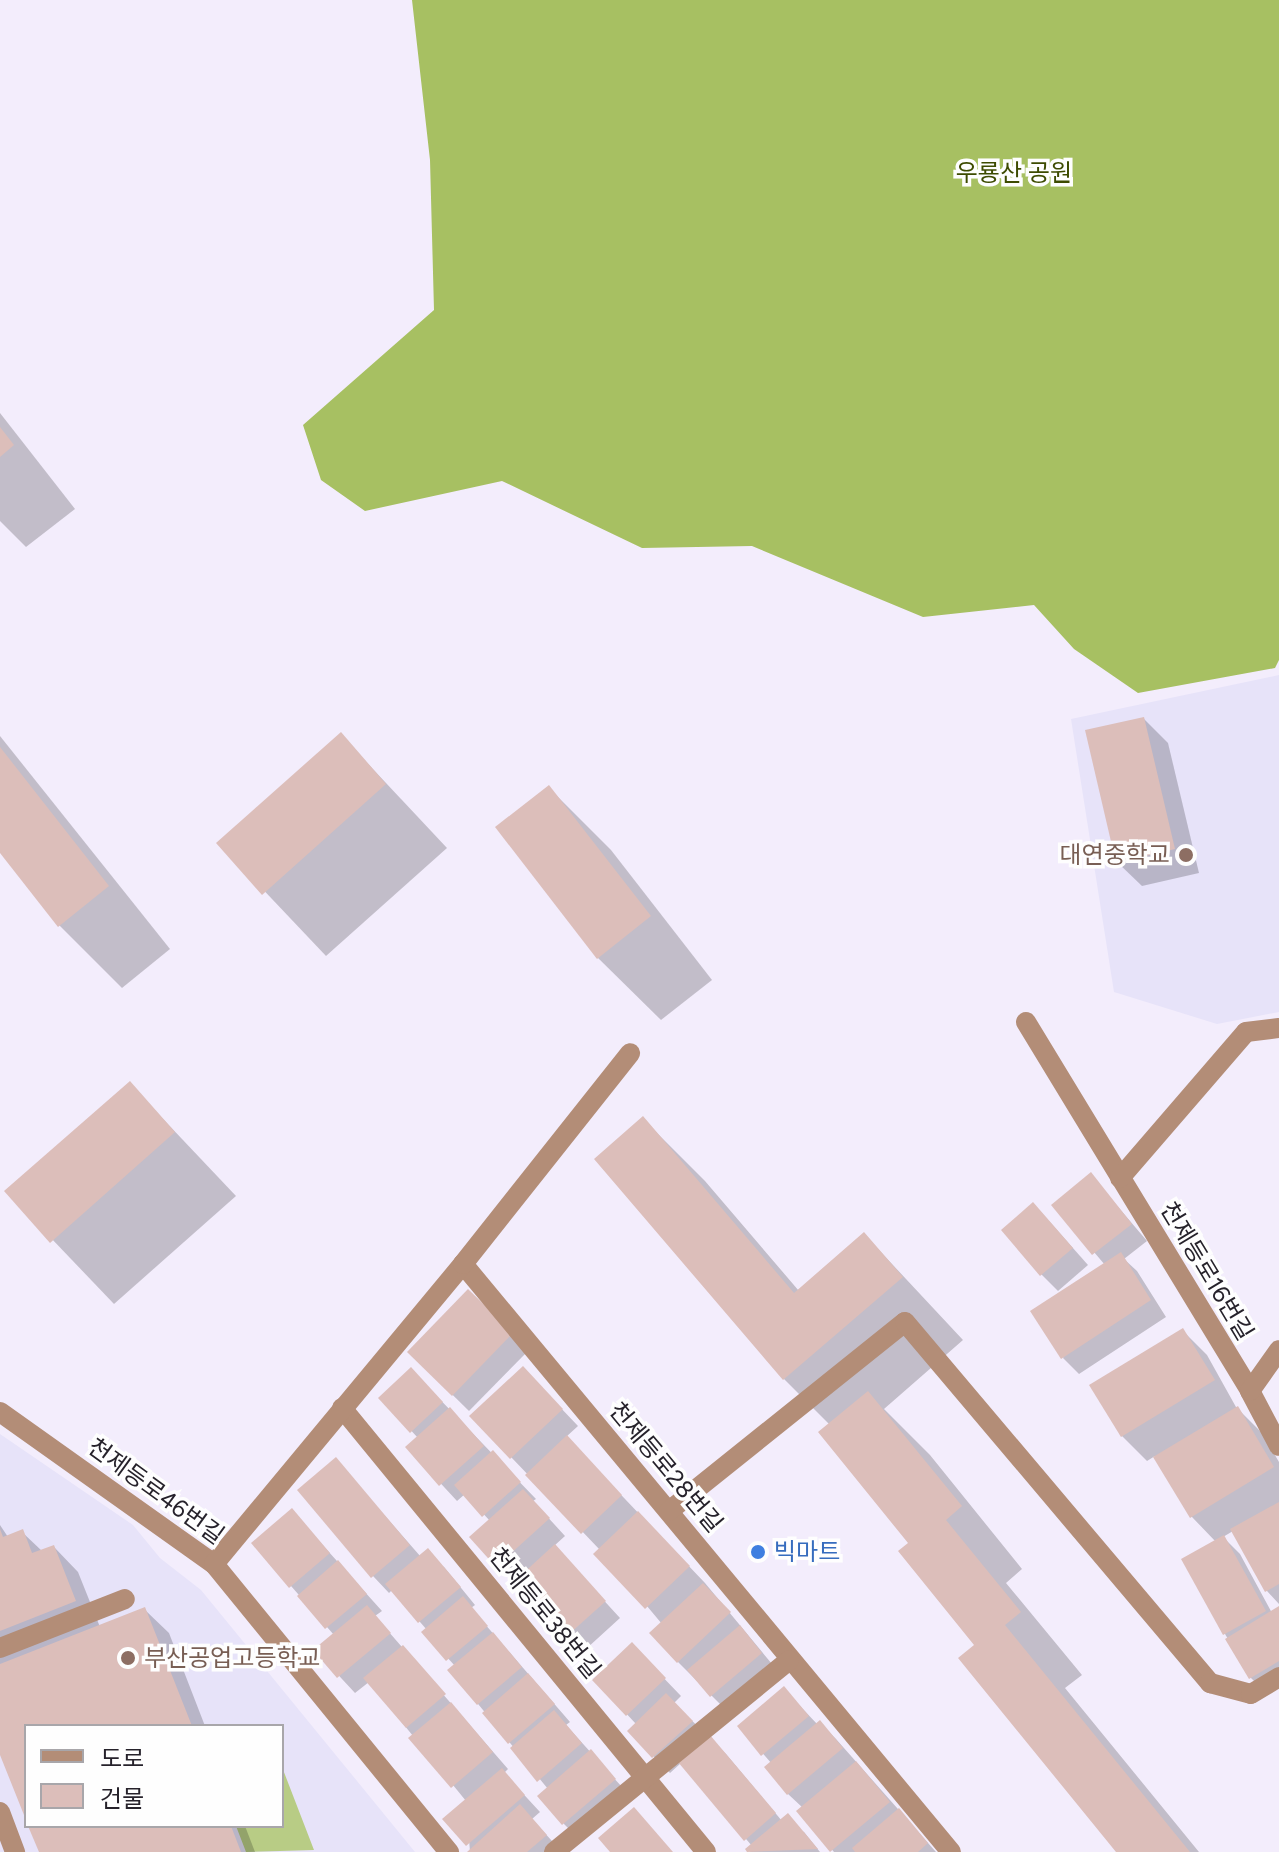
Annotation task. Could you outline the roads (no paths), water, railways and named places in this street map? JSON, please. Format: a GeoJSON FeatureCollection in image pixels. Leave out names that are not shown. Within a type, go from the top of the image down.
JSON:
{"type":"FeatureCollection","features":[{"type":"Feature","properties":{"kind":"street","name":"천제등로16번길"},"geometry":{"type":"LineString","coordinates":[[1026,1022],[1250,1391],[1279,1446]]}},
{"type":"Feature","properties":{"kind":"street"},"geometry":{"type":"LineString","coordinates":[[1120,1178],[1246,1032],[1279,1028]]}},
{"type":"Feature","properties":{"kind":"street"},"geometry":{"type":"LineString","coordinates":[[214,1564],[463,1264],[630,1053]]}},
{"type":"Feature","properties":{"kind":"street","name":"천제등로28번길"},"geometry":{"type":"LineString","coordinates":[[463,1264],[951,1852]]}},
{"type":"Feature","properties":{"kind":"street"},"geometry":{"type":"LineString","coordinates":[[669,1511],[905,1322],[1210,1683],[1251,1694],[1279,1677]]}},
{"type":"Feature","properties":{"kind":"street","name":"천제등로16번길"},"geometry":{"type":"LineString","coordinates":[[1250,1391],[1279,1350]]}},
{"type":"Feature","properties":{"kind":"street","name":"천제등로38번길"},"geometry":{"type":"LineString","coordinates":[[342,1408],[706,1852]]}},
{"type":"Feature","properties":{"kind":"street","name":"천제등로46번길"},"geometry":{"type":"LineString","coordinates":[[0,1412],[214,1564],[449,1852]]}},
{"type":"Feature","properties":{"kind":"street"},"geometry":{"type":"LineString","coordinates":[[0,1648],[125,1599]]}},
{"type":"Feature","properties":{"kind":"street"},"geometry":{"type":"LineString","coordinates":[[554,1852],[789,1660]]}},
{"type":"Feature","properties":{"kind":"street"},"geometry":{"type":"LineString","coordinates":[[0,1812],[15,1852]]}},
{"type":"Feature","properties":{"kind":"place","name":"대연중학교"},"geometry":{"type":"Point","coordinates":[1186,855]}},
{"type":"Feature","properties":{"kind":"place","name":"빅마트"},"geometry":{"type":"Point","coordinates":[758,1552]}},
{"type":"Feature","properties":{"kind":"place","name":"부산공업고등학교"},"geometry":{"type":"Point","coordinates":[128,1658]}},
{"type":"Feature","properties":{"kind":"park label","name":"우룡산 공원"},"geometry":{"type":"Point","coordinates":[1014,173]}}]}
